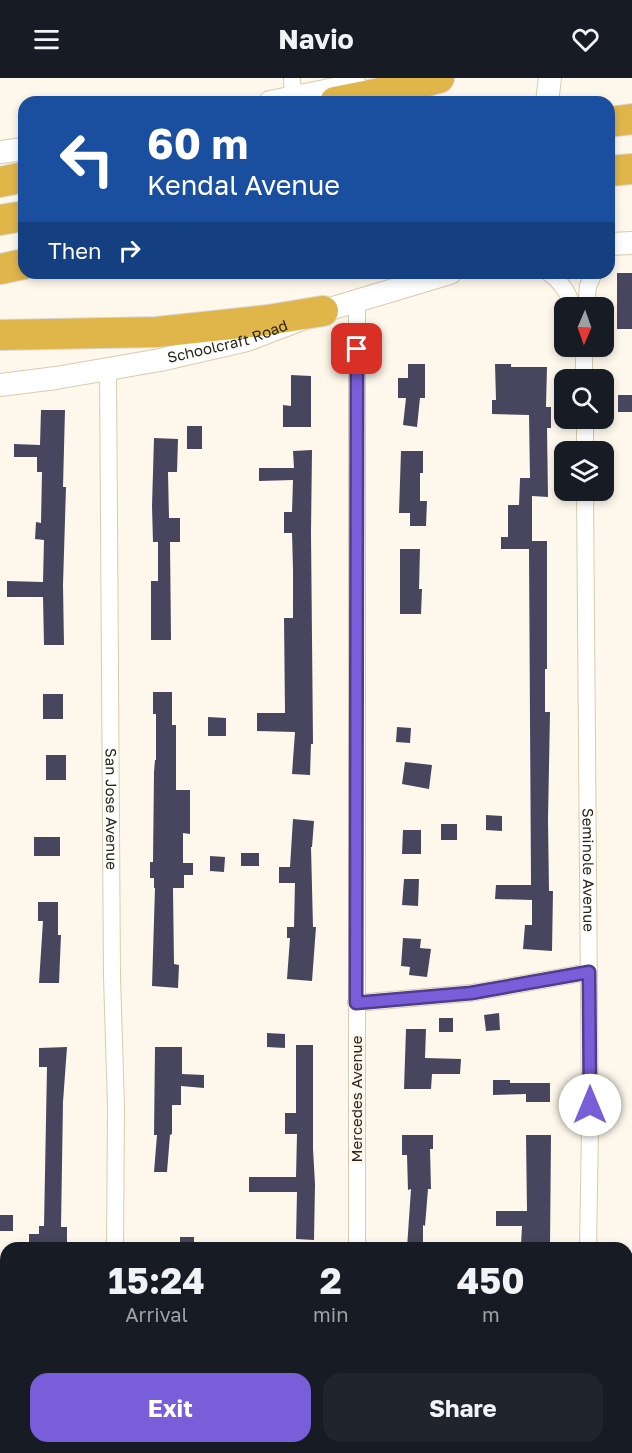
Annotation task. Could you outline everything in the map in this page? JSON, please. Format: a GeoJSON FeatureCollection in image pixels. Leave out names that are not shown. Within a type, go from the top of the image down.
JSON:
{"type":"FeatureCollection","features":[{"type":"Feature","properties":{"kind":"highway"},"geometry":{"type":"LineString","coordinates":[[365,96],[439,78]]}},
{"type":"Feature","properties":{"kind":"highway"},"geometry":{"type":"LineString","coordinates":[[615,121],[632,118]]}},
{"type":"Feature","properties":{"kind":"highway"},"geometry":{"type":"LineString","coordinates":[[615,170],[632,169]]}},
{"type":"Feature","properties":{"kind":"highway"},"geometry":{"type":"LineString","coordinates":[[0,182],[18,178]]}},
{"type":"Feature","properties":{"kind":"highway"},"geometry":{"type":"LineString","coordinates":[[0,220],[18,217]]}},
{"type":"Feature","properties":{"kind":"highway"},"geometry":{"type":"LineString","coordinates":[[0,268],[18,265]]}},
{"type":"Feature","properties":{"kind":"highway"},"geometry":{"type":"LineString","coordinates":[[0,335],[157,332],[268,320],[323,311]]}},
{"type":"Feature","properties":{"kind":"main road"},"geometry":{"type":"LineString","coordinates":[[280,96],[293,88],[395,78]]}},
{"type":"Feature","properties":{"kind":"main road"},"geometry":{"type":"LineString","coordinates":[[0,152],[18,150]]}},
{"type":"Feature","properties":{"kind":"main road","name":"Schoolcraft Road"},"geometry":{"type":"LineString","coordinates":[[0,385],[160,360],[247,340],[323,311],[431,279]]}},
{"type":"Feature","properties":{"kind":"street"},"geometry":{"type":"LineString","coordinates":[[558,279],[569,297]]}},
{"type":"Feature","properties":{"kind":"street"},"geometry":{"type":"LineString","coordinates":[[587,297],[591,279]]}},
{"type":"Feature","properties":{"kind":"street","name":"Mercedes Avenue"},"geometry":{"type":"LineString","coordinates":[[357,302],[357,1242]]}},
{"type":"Feature","properties":{"kind":"street","name":"San Jose Avenue"},"geometry":{"type":"LineString","coordinates":[[108,369],[112,977],[116,1106],[115,1242]]}},
{"type":"Feature","properties":{"kind":"street","name":"Seminole Avenue"},"geometry":{"type":"LineString","coordinates":[[585,501],[589,972],[588,1242]]}},
{"type":"Feature","properties":{"kind":"street"},"geometry":{"type":"LineString","coordinates":[[356,1003],[471,993],[589,972]]}},
{"type":"Feature","properties":{"kind":"building"},"geometry":{"type":"Polygon","coordinates":[[[617,273],[632,273],[632,329],[617,329],[617,273]]]}},
{"type":"Feature","properties":{"kind":"building"},"geometry":{"type":"Polygon","coordinates":[[[408,364],[425,364],[425,398],[420,398],[417,427],[403,425],[406,398],[398,398],[398,378],[408,378],[408,364]]]}},
{"type":"Feature","properties":{"kind":"building"},"geometry":{"type":"Polygon","coordinates":[[[495,364],[511,364],[511,367],[547,367],[546,407],[551,407],[551,428],[547,428],[548,497],[532,496],[532,541],[547,541],[545,712],[550,712],[548,820],[549,891],[553,891],[552,951],[523,949],[525,925],[532,925],[532,900],[495,899],[496,885],[531,885],[529,549],[501,549],[501,537],[508,537],[508,505],[519,505],[520,478],[530,478],[529,415],[492,414],[492,400],[496,400],[495,364]]]}},
{"type":"Feature","properties":{"kind":"building"},"geometry":{"type":"Polygon","coordinates":[[[291,375],[311,376],[311,427],[283,427],[283,405],[291,406],[291,375]]]}},
{"type":"Feature","properties":{"kind":"building"},"geometry":{"type":"Polygon","coordinates":[[[618,395],[632,395],[632,412],[618,412],[618,395]]]}},
{"type":"Feature","properties":{"kind":"building"},"geometry":{"type":"Polygon","coordinates":[[[41,410],[65,410],[64,645],[44,645],[43,597],[7,597],[7,581],[43,582],[44,540],[35,539],[36,522],[41,523],[42,472],[37,472],[37,457],[14,457],[14,444],[40,445],[41,410]]]}},
{"type":"Feature","properties":{"kind":"building"},"geometry":{"type":"Polygon","coordinates":[[[187,426],[202,426],[202,449],[187,449],[187,426]]]}},
{"type":"Feature","properties":{"kind":"building"},"geometry":{"type":"Polygon","coordinates":[[[154,438],[178,439],[177,472],[168,472],[169,518],[180,518],[180,542],[170,542],[171,640],[151,640],[151,581],[158,581],[158,542],[153,542],[154,438]]]}},
{"type":"Feature","properties":{"kind":"building"},"geometry":{"type":"Polygon","coordinates":[[[312,450],[313,744],[311,744],[310,775],[292,774],[295,732],[257,731],[257,713],[285,713],[284,618],[293,618],[292,533],[284,533],[284,512],[292,512],[293,480],[259,481],[259,468],[294,468],[293,451],[312,450]]]}},
{"type":"Feature","properties":{"kind":"building"},"geometry":{"type":"Polygon","coordinates":[[[401,451],[423,451],[420,501],[427,501],[426,526],[410,526],[410,513],[399,513],[401,451]]]}},
{"type":"Feature","properties":{"kind":"building"},"geometry":{"type":"Polygon","coordinates":[[[400,549],[420,549],[421,614],[400,614],[400,549]]]}},
{"type":"Feature","properties":{"kind":"building"},"geometry":{"type":"Polygon","coordinates":[[[153,692],[172,692],[172,725],[176,725],[176,790],[190,790],[190,834],[183,833],[183,863],[193,863],[193,875],[184,875],[184,888],[173,888],[174,964],[179,965],[178,988],[152,986],[155,888],[154,878],[150,878],[150,862],[153,862],[156,760],[156,714],[153,714],[153,692]]]}},
{"type":"Feature","properties":{"kind":"building"},"geometry":{"type":"Polygon","coordinates":[[[43,694],[63,694],[63,719],[43,719],[43,694]]]}},
{"type":"Feature","properties":{"kind":"building"},"geometry":{"type":"Polygon","coordinates":[[[208,717],[226,718],[226,736],[208,736],[208,717]]]}},
{"type":"Feature","properties":{"kind":"building"},"geometry":{"type":"Polygon","coordinates":[[[397,727],[411,728],[410,743],[396,742],[397,727]]]}},
{"type":"Feature","properties":{"kind":"building"},"geometry":{"type":"Polygon","coordinates":[[[46,755],[66,755],[66,780],[46,780],[46,755]]]}},
{"type":"Feature","properties":{"kind":"building"},"geometry":{"type":"Polygon","coordinates":[[[405,762],[432,765],[429,789],[402,784],[405,762]]]}},
{"type":"Feature","properties":{"kind":"building"},"geometry":{"type":"Polygon","coordinates":[[[486,815],[502,816],[502,831],[486,830],[486,815]]]}},
{"type":"Feature","properties":{"kind":"building"},"geometry":{"type":"Polygon","coordinates":[[[293,819],[314,821],[311,847],[313,927],[316,927],[312,981],[287,979],[290,938],[287,938],[287,927],[294,927],[295,883],[279,883],[279,867],[290,867],[293,819]]]}},
{"type":"Feature","properties":{"kind":"building"},"geometry":{"type":"Polygon","coordinates":[[[441,824],[457,824],[457,840],[441,840],[441,824]]]}},
{"type":"Feature","properties":{"kind":"building"},"geometry":{"type":"Polygon","coordinates":[[[403,830],[421,830],[421,854],[402,854],[403,830]]]}},
{"type":"Feature","properties":{"kind":"building"},"geometry":{"type":"Polygon","coordinates":[[[34,837],[60,837],[60,856],[34,856],[34,837]]]}},
{"type":"Feature","properties":{"kind":"building"},"geometry":{"type":"Polygon","coordinates":[[[241,853],[259,853],[259,866],[241,866],[241,853]]]}},
{"type":"Feature","properties":{"kind":"building"},"geometry":{"type":"Polygon","coordinates":[[[210,856],[225,857],[224,872],[210,871],[210,856]]]}},
{"type":"Feature","properties":{"kind":"building"},"geometry":{"type":"Polygon","coordinates":[[[404,879],[419,879],[418,906],[402,905],[404,879]]]}},
{"type":"Feature","properties":{"kind":"building"},"geometry":{"type":"Polygon","coordinates":[[[38,902],[58,902],[58,935],[61,935],[59,983],[39,983],[43,921],[38,921],[38,902]]]}},
{"type":"Feature","properties":{"kind":"building"},"geometry":{"type":"Polygon","coordinates":[[[403,938],[421,939],[420,948],[431,949],[427,977],[409,975],[410,967],[401,966],[403,938]]]}},
{"type":"Feature","properties":{"kind":"building"},"geometry":{"type":"Polygon","coordinates":[[[499,1013],[500,1030],[486,1031],[484,1015],[499,1013]]]}},
{"type":"Feature","properties":{"kind":"building"},"geometry":{"type":"Polygon","coordinates":[[[439,1018],[453,1018],[453,1032],[439,1032],[439,1018]]]}},
{"type":"Feature","properties":{"kind":"building"},"geometry":{"type":"Polygon","coordinates":[[[406,1029],[426,1029],[425,1058],[461,1059],[460,1074],[432,1074],[431,1089],[404,1089],[406,1029]]]}},
{"type":"Feature","properties":{"kind":"building"},"geometry":{"type":"Polygon","coordinates":[[[267,1033],[285,1034],[285,1048],[267,1047],[267,1033]]]}},
{"type":"Feature","properties":{"kind":"building"},"geometry":{"type":"Polygon","coordinates":[[[296,1045],[313,1045],[314,1240],[296,1239],[297,1192],[249,1192],[249,1177],[296,1177],[297,1134],[285,1134],[285,1113],[296,1113],[296,1045]]]}},
{"type":"Feature","properties":{"kind":"building"},"geometry":{"type":"Polygon","coordinates":[[[67,1047],[63,1102],[61,1227],[67,1227],[67,1242],[29,1242],[29,1234],[39,1234],[39,1226],[44,1226],[47,1067],[39,1067],[39,1048],[67,1047]]]}},
{"type":"Feature","properties":{"kind":"building"},"geometry":{"type":"Polygon","coordinates":[[[155,1047],[182,1047],[182,1074],[204,1075],[204,1088],[181,1086],[181,1105],[172,1105],[172,1134],[170,1135],[167,1172],[154,1172],[157,1135],[154,1135],[155,1047]]]}},
{"type":"Feature","properties":{"kind":"building"},"geometry":{"type":"Polygon","coordinates":[[[493,1080],[510,1080],[510,1083],[550,1083],[550,1102],[526,1102],[526,1094],[493,1095],[493,1080]]]}},
{"type":"Feature","properties":{"kind":"building"},"geometry":{"type":"Polygon","coordinates":[[[402,1135],[433,1135],[433,1149],[430,1149],[431,1189],[428,1189],[423,1242],[407,1242],[411,1189],[408,1190],[407,1155],[402,1155],[402,1135]]]}},
{"type":"Feature","properties":{"kind":"building"},"geometry":{"type":"Polygon","coordinates":[[[526,1135],[551,1135],[550,1242],[521,1242],[522,1226],[496,1226],[496,1211],[527,1211],[526,1135]]]}},
{"type":"Feature","properties":{"kind":"building"},"geometry":{"type":"Polygon","coordinates":[[[0,1215],[13,1215],[13,1231],[0,1231],[0,1215]]]}},
{"type":"Feature","properties":{"kind":"building"},"geometry":{"type":"Polygon","coordinates":[[[180,1237],[194,1237],[194,1242],[180,1242],[180,1237]]]}},
{"type":"Feature","properties":{"kind":"route"},"geometry":{"type":"LineString","coordinates":[[357,349],[356,1003],[471,993],[589,972],[590,1105]]}}]}
